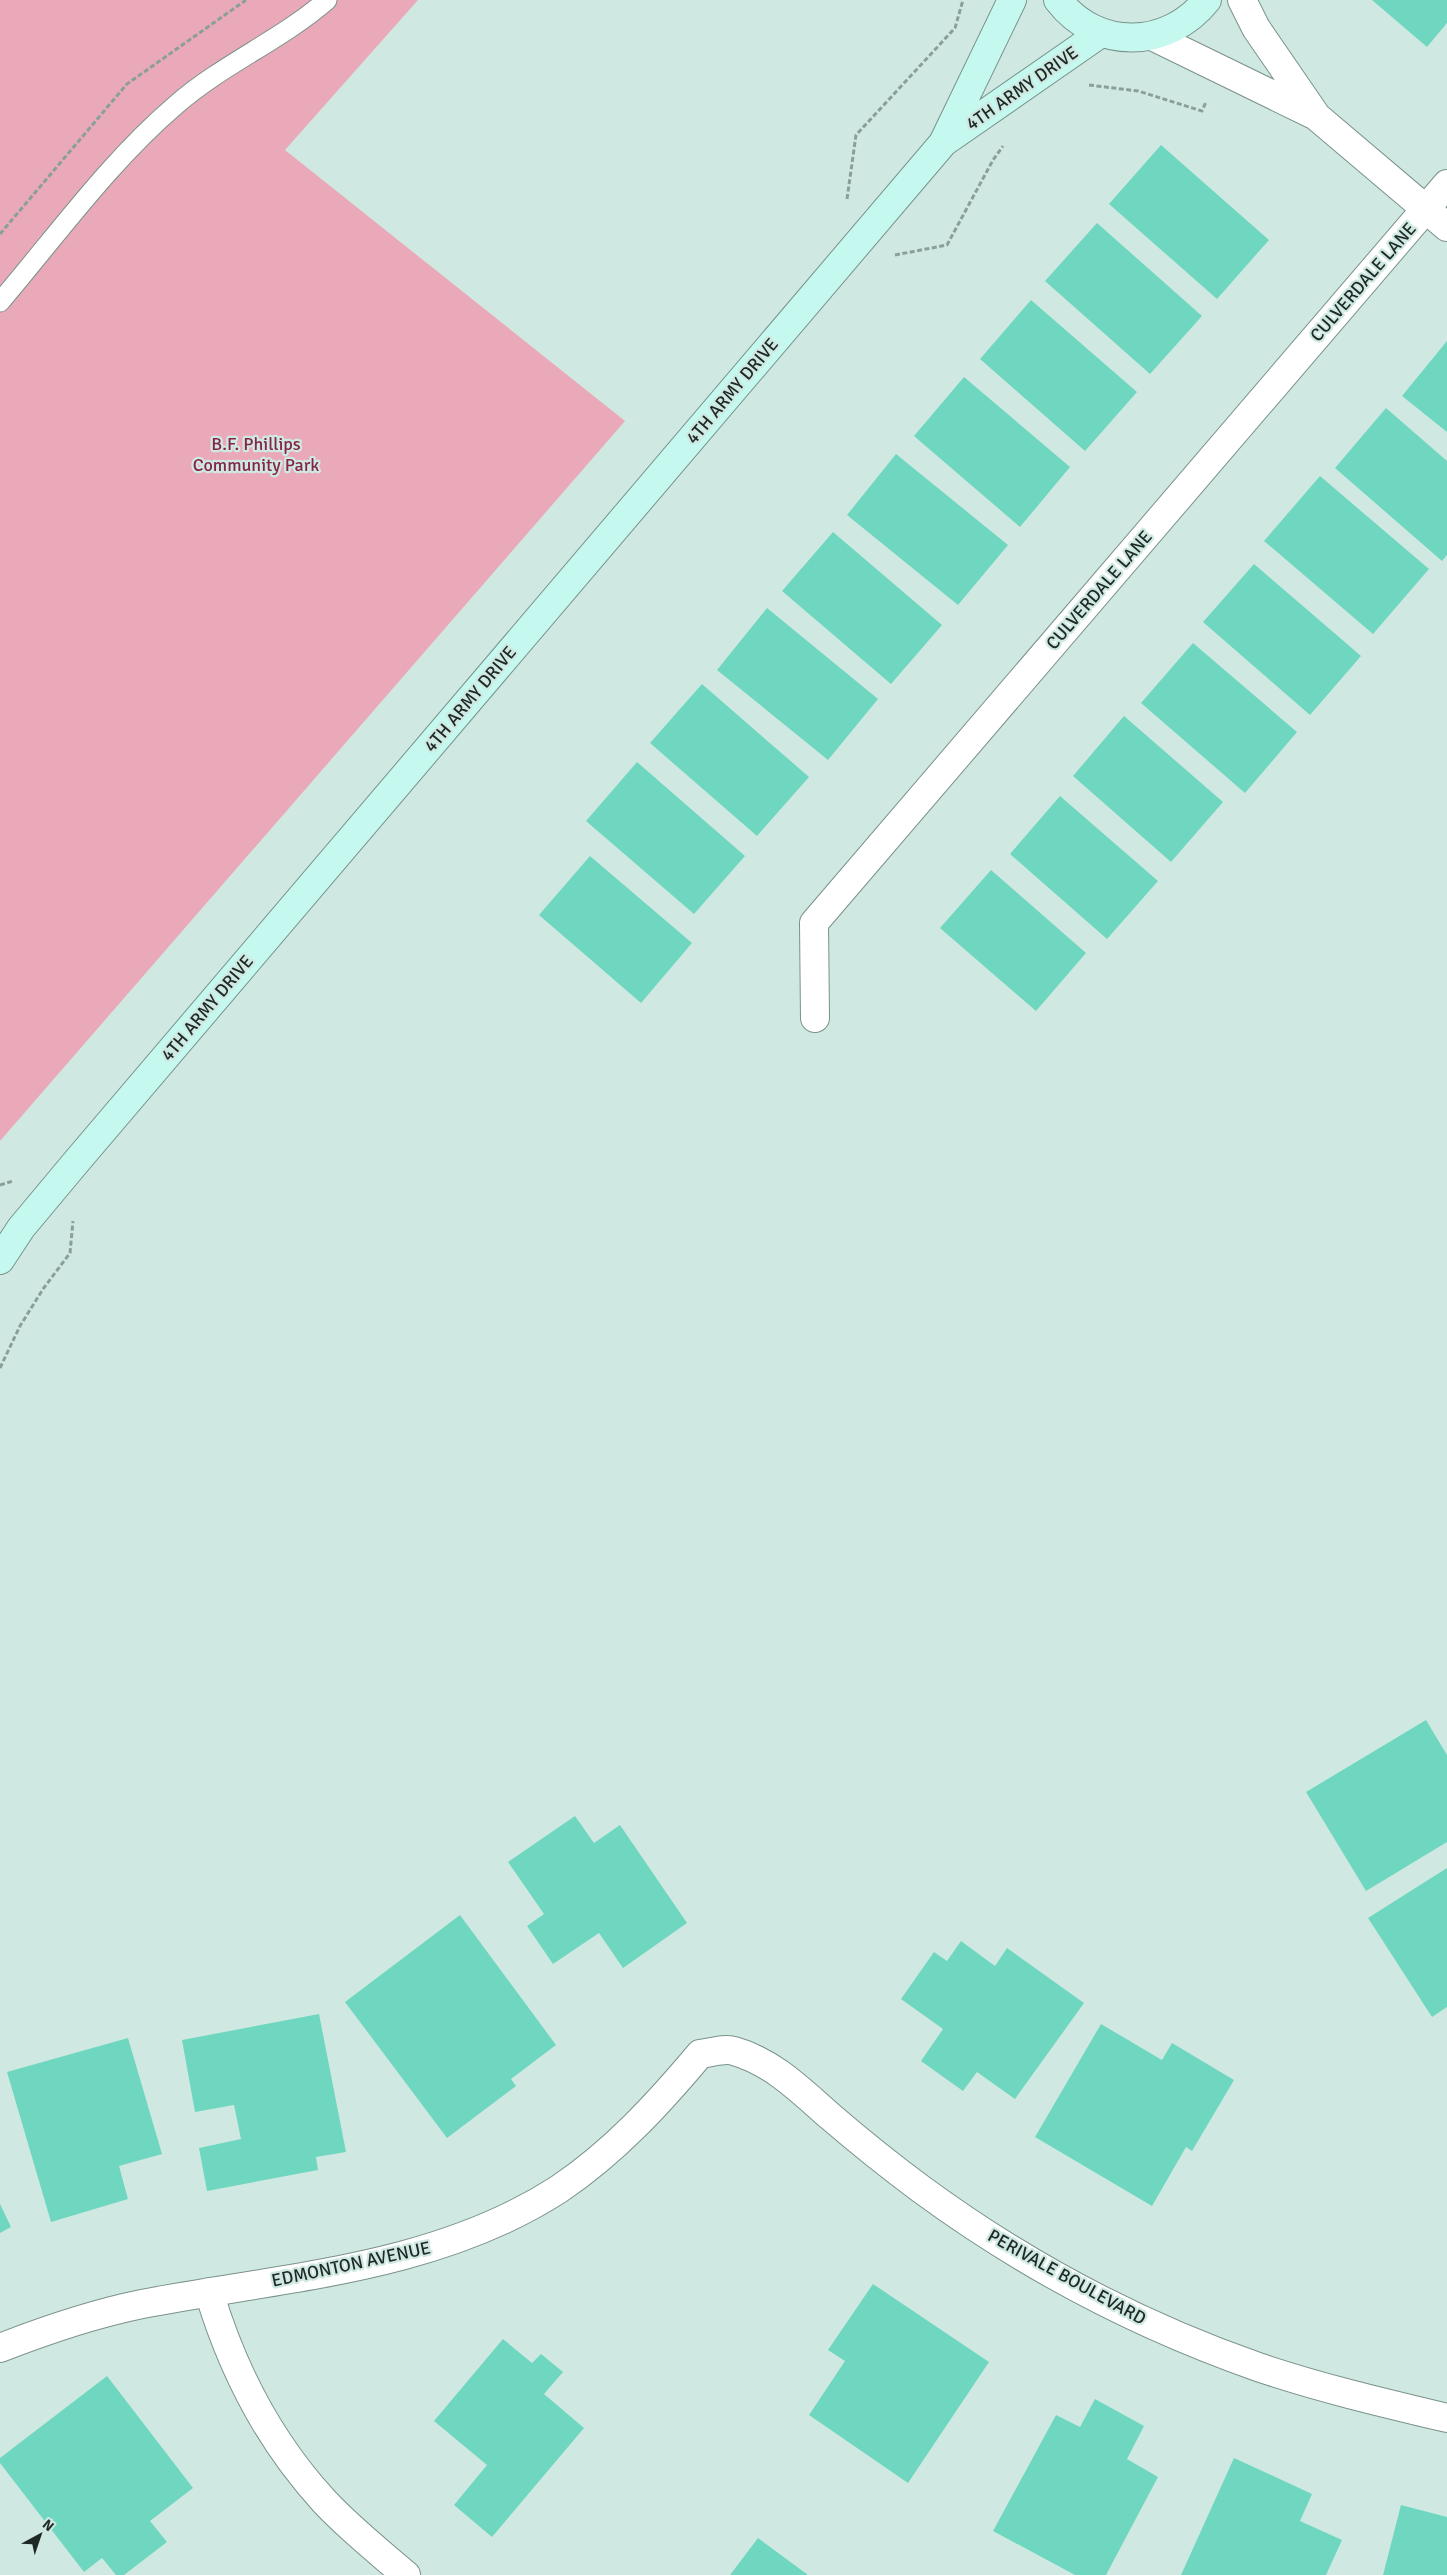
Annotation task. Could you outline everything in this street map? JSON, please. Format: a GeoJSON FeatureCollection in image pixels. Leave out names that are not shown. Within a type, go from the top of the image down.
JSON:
{"type":"FeatureCollection","features":[{"type":"Feature","properties":{"kind":"street","name":"4TH ARMY DRIVE"},"geometry":{"type":"LineString","coordinates":[[0,1260],[21,1228],[77,1161],[943,143],[1012,0]]}},
{"type":"Feature","properties":{"kind":"street"},"geometry":{"type":"LineString","coordinates":[[1058,0],[1069,15],[1101,33],[1127,38],[1152,36],[1177,27],[1198,11],[1207,0]]}},
{"type":"Feature","properties":{"kind":"street"},"geometry":{"type":"LineString","coordinates":[[1242,0],[1256,28],[1316,116]]}},
{"type":"Feature","properties":{"kind":"street","name":"4TH ARMY DRIVE"},"geometry":{"type":"LineString","coordinates":[[943,143],[1101,33]]}},
{"type":"Feature","properties":{"kind":"street"},"geometry":{"type":"LineString","coordinates":[[1152,36],[1316,116],[1447,227]]}},
{"type":"Feature","properties":{"kind":"street","name":"CULVERDALE LANE"},"geometry":{"type":"LineString","coordinates":[[815,1018],[814,923],[1447,184]]}},
{"type":"Feature","properties":{"kind":"street","name":"EDMONTON AVENUE"},"geometry":{"type":"LineString","coordinates":[[0,2348],[77,2320],[140,2305],[386,2260],[438,2246],[488,2227],[558,2189],[612,2149],[650,2112],[700,2054],[732,2050]]}},
{"type":"Feature","properties":{"kind":"street","name":"PERIVALE BOULEVARD"},"geometry":{"type":"LineString","coordinates":[[732,2050],[772,2067],[879,2157],[954,2213],[1044,2269],[1100,2299],[1177,2335],[1257,2366],[1338,2392],[1447,2418]]}},
{"type":"Feature","properties":{"kind":"street"},"geometry":{"type":"LineString","coordinates":[[209,2292],[236,2367],[266,2426],[289,2458],[341,2519],[406,2575]]}},
{"type":"Feature","properties":{"kind":"lane"},"geometry":{"type":"LineString","coordinates":[[0,302],[119,160],[154,124],[192,92],[278,36],[327,0]]}},
{"type":"Feature","properties":{"kind":"path"},"geometry":{"type":"LineString","coordinates":[[0,234],[127,84],[246,0]]}},
{"type":"Feature","properties":{"kind":"path"},"geometry":{"type":"LineString","coordinates":[[856,135],[955,28],[964,0]]}},
{"type":"Feature","properties":{"kind":"path"},"geometry":{"type":"LineString","coordinates":[[1082,85],[1138,91],[1202,111]]}},
{"type":"Feature","properties":{"kind":"path"},"geometry":{"type":"LineString","coordinates":[[947,245],[993,160],[1008,139]]}},
{"type":"Feature","properties":{"kind":"path"},"geometry":{"type":"LineString","coordinates":[[0,1368],[20,1326],[43,1289],[70,1253]]}},
{"type":"Feature","properties":{"kind":"green space","name":"B.F. Phillips Community Park"},"geometry":{"type":"Polygon","coordinates":[[[0,0],[418,0],[285,150],[625,421],[0,1141],[0,0]]]}},
{"type":"Feature","properties":{"kind":"building"},"geometry":{"type":"Polygon","coordinates":[[[1372,0],[1447,0],[1447,23],[1427,47],[1372,0]]]}},
{"type":"Feature","properties":{"kind":"building"},"geometry":{"type":"Polygon","coordinates":[[[1161,145],[1269,240],[1217,299],[1109,204],[1161,145]]]}},
{"type":"Feature","properties":{"kind":"building"},"geometry":{"type":"Polygon","coordinates":[[[1097,223],[1202,316],[1150,374],[1045,281],[1097,223]]]}},
{"type":"Feature","properties":{"kind":"building"},"geometry":{"type":"Polygon","coordinates":[[[1031,300],[1137,392],[1085,451],[980,359],[1031,300]]]}},
{"type":"Feature","properties":{"kind":"building"},"geometry":{"type":"Polygon","coordinates":[[[1447,341],[1447,432],[1402,396],[1447,341]]]}},
{"type":"Feature","properties":{"kind":"building"},"geometry":{"type":"Polygon","coordinates":[[[964,377],[1070,467],[1020,527],[914,436],[964,377]]]}},
{"type":"Feature","properties":{"kind":"building"},"geometry":{"type":"Polygon","coordinates":[[[1386,408],[1447,461],[1447,555],[1442,561],[1335,468],[1386,408]]]}},
{"type":"Feature","properties":{"kind":"building"},"geometry":{"type":"Polygon","coordinates":[[[896,454],[1008,545],[958,605],[847,515],[896,454]]]}},
{"type":"Feature","properties":{"kind":"building"},"geometry":{"type":"Polygon","coordinates":[[[1320,476],[1429,569],[1373,634],[1264,541],[1320,476]]]}},
{"type":"Feature","properties":{"kind":"building"},"geometry":{"type":"Polygon","coordinates":[[[833,532],[942,625],[891,684],[782,591],[833,532]]]}},
{"type":"Feature","properties":{"kind":"building"},"geometry":{"type":"Polygon","coordinates":[[[1254,564],[1361,656],[1310,715],[1203,622],[1254,564]]]}},
{"type":"Feature","properties":{"kind":"building"},"geometry":{"type":"Polygon","coordinates":[[[767,608],[878,699],[828,760],[717,670],[767,608]]]}},
{"type":"Feature","properties":{"kind":"building"},"geometry":{"type":"Polygon","coordinates":[[[1193,643],[1297,732],[1245,793],[1141,703],[1193,643]]]}},
{"type":"Feature","properties":{"kind":"building"},"geometry":{"type":"Polygon","coordinates":[[[702,684],[809,777],[757,836],[650,743],[702,684]]]}},
{"type":"Feature","properties":{"kind":"building"},"geometry":{"type":"Polygon","coordinates":[[[1124,716],[1223,802],[1171,862],[1073,776],[1124,716]]]}},
{"type":"Feature","properties":{"kind":"building"},"geometry":{"type":"Polygon","coordinates":[[[637,762],[745,856],[694,914],[586,821],[637,762]]]}},
{"type":"Feature","properties":{"kind":"building"},"geometry":{"type":"Polygon","coordinates":[[[1060,796],[1158,881],[1107,939],[1010,854],[1060,796]]]}},
{"type":"Feature","properties":{"kind":"building"},"geometry":{"type":"Polygon","coordinates":[[[590,856],[692,943],[641,1003],[539,915],[590,856]]]}},
{"type":"Feature","properties":{"kind":"building"},"geometry":{"type":"Polygon","coordinates":[[[991,870],[1086,953],[1036,1011],[940,928],[991,870]]]}},
{"type":"Feature","properties":{"kind":"building"},"geometry":{"type":"Polygon","coordinates":[[[1426,1720],[1447,1755],[1447,1842],[1366,1891],[1306,1792],[1426,1720]]]}},
{"type":"Feature","properties":{"kind":"building"},"geometry":{"type":"Polygon","coordinates":[[[575,1816],[594,1843],[620,1825],[687,1923],[623,1968],[599,1933],[553,1964],[527,1926],[544,1914],[508,1862],[575,1816]]]}},
{"type":"Feature","properties":{"kind":"building"},"geometry":{"type":"Polygon","coordinates":[[[1447,1868],[1447,2007],[1432,2017],[1368,1918],[1447,1868]]]}},
{"type":"Feature","properties":{"kind":"building"},"geometry":{"type":"Polygon","coordinates":[[[460,1915],[556,2045],[511,2079],[516,2086],[447,2138],[345,2002],[460,1915]]]}},
{"type":"Feature","properties":{"kind":"building"},"geometry":{"type":"Polygon","coordinates":[[[961,1941],[995,1966],[1007,1948],[1084,2003],[1015,2099],[977,2072],[963,2091],[921,2061],[943,2029],[901,1999],[934,1952],[947,1961],[961,1941]]]}},
{"type":"Feature","properties":{"kind":"building"},"geometry":{"type":"Polygon","coordinates":[[[319,2014],[346,2152],[316,2157],[318,2170],[207,2191],[199,2148],[241,2139],[234,2105],[195,2112],[182,2040],[319,2014]]]}},
{"type":"Feature","properties":{"kind":"building"},"geometry":{"type":"Polygon","coordinates":[[[1101,2024],[1162,2060],[1172,2043],[1234,2080],[1192,2151],[1186,2147],[1152,2206],[1035,2137],[1101,2024]]]}},
{"type":"Feature","properties":{"kind":"building"},"geometry":{"type":"Polygon","coordinates":[[[128,2038],[162,2154],[119,2166],[128,2199],[51,2222],[7,2072],[128,2038]]]}},
{"type":"Feature","properties":{"kind":"building"},"geometry":{"type":"Polygon","coordinates":[[[0,2204],[11,2227],[0,2233],[0,2204]]]}},
{"type":"Feature","properties":{"kind":"building"},"geometry":{"type":"Polygon","coordinates":[[[873,2284],[989,2362],[908,2483],[809,2415],[845,2361],[828,2350],[873,2284]]]}},
{"type":"Feature","properties":{"kind":"building"},"geometry":{"type":"Polygon","coordinates":[[[503,2339],[532,2363],[541,2354],[563,2372],[544,2394],[584,2428],[492,2537],[454,2505],[487,2465],[434,2421],[503,2339]]]}},
{"type":"Feature","properties":{"kind":"building"},"geometry":{"type":"Polygon","coordinates":[[[107,2376],[193,2488],[150,2521],[167,2542],[124,2575],[116,2575],[102,2558],[84,2572],[0,2463],[0,2458],[107,2376]]]}},
{"type":"Feature","properties":{"kind":"building"},"geometry":{"type":"Polygon","coordinates":[[[1095,2399],[1144,2426],[1127,2459],[1158,2477],[1106,2575],[1075,2575],[993,2531],[1056,2415],[1080,2427],[1095,2399]]]}},
{"type":"Feature","properties":{"kind":"building"},"geometry":{"type":"Polygon","coordinates":[[[1234,2458],[1312,2494],[1300,2521],[1342,2540],[1326,2575],[1181,2575],[1234,2458]]]}},
{"type":"Feature","properties":{"kind":"building"},"geometry":{"type":"Polygon","coordinates":[[[1401,2505],[1447,2517],[1447,2575],[1383,2575],[1401,2505]]]}},
{"type":"Feature","properties":{"kind":"building"},"geometry":{"type":"Polygon","coordinates":[[[758,2538],[808,2575],[730,2575],[758,2538]]]}}]}
